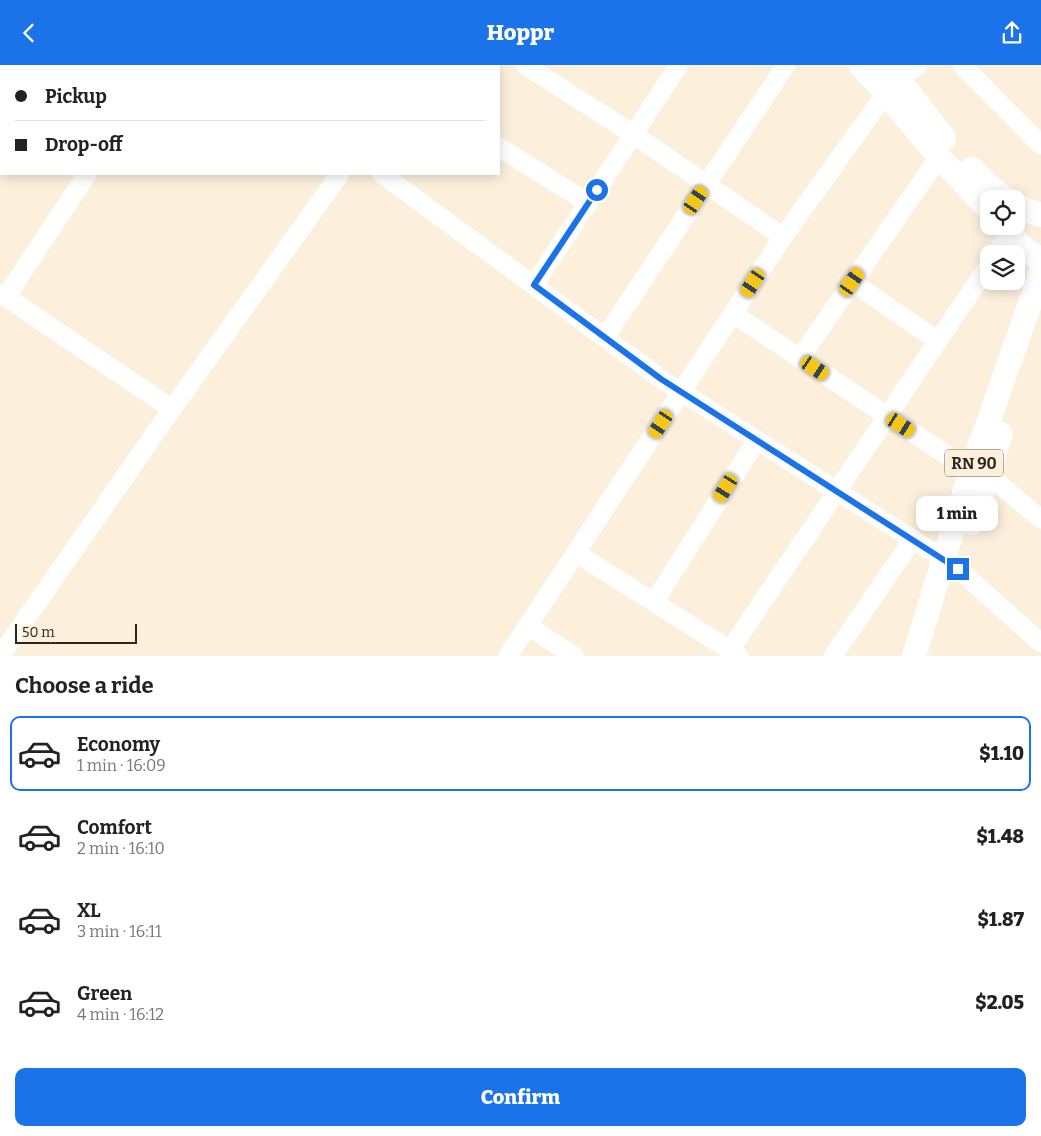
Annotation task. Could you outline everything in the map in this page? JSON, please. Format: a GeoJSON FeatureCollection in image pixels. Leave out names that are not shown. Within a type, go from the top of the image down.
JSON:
{"type":"FeatureCollection","features":[{"type":"Feature","properties":{"kind":"main road"},"geometry":{"type":"LineString","coordinates":[[860,65],[890,79],[982,180],[995,190]]}},
{"type":"Feature","properties":{"kind":"main road"},"geometry":{"type":"LineString","coordinates":[[890,79],[940,157],[980,199]]}},
{"type":"Feature","properties":{"kind":"main road"},"geometry":{"type":"LineString","coordinates":[[1025,209],[1041,215]]}},
{"type":"Feature","properties":{"kind":"main road"},"geometry":{"type":"LineString","coordinates":[[1014,235],[1030,253],[1041,258]]}},
{"type":"Feature","properties":{"kind":"main road","name":"RN 90"},"geometry":{"type":"LineString","coordinates":[[914,656],[951,564],[1041,272]]}},
{"type":"Feature","properties":{"kind":"main road","name":"RN 90"},"geometry":{"type":"LineString","coordinates":[[980,473],[1029,347],[1041,325]]}},
{"type":"Feature","properties":{"kind":"main road","name":"RN 90"},"geometry":{"type":"LineString","coordinates":[[930,656],[951,564]]}},
{"type":"Feature","properties":{"kind":"street"},"geometry":{"type":"LineString","coordinates":[[525,65],[633,134],[783,237]]}},
{"type":"Feature","properties":{"kind":"street"},"geometry":{"type":"LineString","coordinates":[[534,285],[679,65]]}},
{"type":"Feature","properties":{"kind":"street"},"geometry":{"type":"LineString","coordinates":[[605,337],[786,65]]}},
{"type":"Feature","properties":{"kind":"street"},"geometry":{"type":"LineString","coordinates":[[508,656],[783,237],[890,79],[918,65]]}},
{"type":"Feature","properties":{"kind":"street"},"geometry":{"type":"LineString","coordinates":[[962,65],[1041,145]]}},
{"type":"Feature","properties":{"kind":"street"},"geometry":{"type":"LineString","coordinates":[[500,148],[588,203]]}},
{"type":"Feature","properties":{"kind":"street"},"geometry":{"type":"LineString","coordinates":[[800,358],[940,157]]}},
{"type":"Feature","properties":{"kind":"street"},"geometry":{"type":"LineString","coordinates":[[86,175],[3,295],[172,409]]}},
{"type":"Feature","properties":{"kind":"street"},"geometry":{"type":"LineString","coordinates":[[1,655],[172,409],[339,175]]}},
{"type":"Feature","properties":{"kind":"street"},"geometry":{"type":"LineString","coordinates":[[383,175],[661,379],[951,564],[1041,643]]}},
{"type":"Feature","properties":{"kind":"street"},"geometry":{"type":"LineString","coordinates":[[576,553],[735,653],[837,491],[980,278]]}},
{"type":"Feature","properties":{"kind":"street"},"geometry":{"type":"LineString","coordinates":[[852,282],[938,341]]}},
{"type":"Feature","properties":{"kind":"street"},"geometry":{"type":"LineString","coordinates":[[733,313],[888,416],[980,473],[1041,519]]}},
{"type":"Feature","properties":{"kind":"street"},"geometry":{"type":"LineString","coordinates":[[654,602],[757,440]]}},
{"type":"Feature","properties":{"kind":"street"},"geometry":{"type":"LineString","coordinates":[[833,656],[913,539]]}},
{"type":"Feature","properties":{"kind":"street"},"geometry":{"type":"LineString","coordinates":[[528,626],[574,656]]}},
{"type":"Feature","properties":{"kind":"route"},"geometry":{"type":"LineString","coordinates":[[597,190],[534,285],[661,379],[958,569]]}}]}
